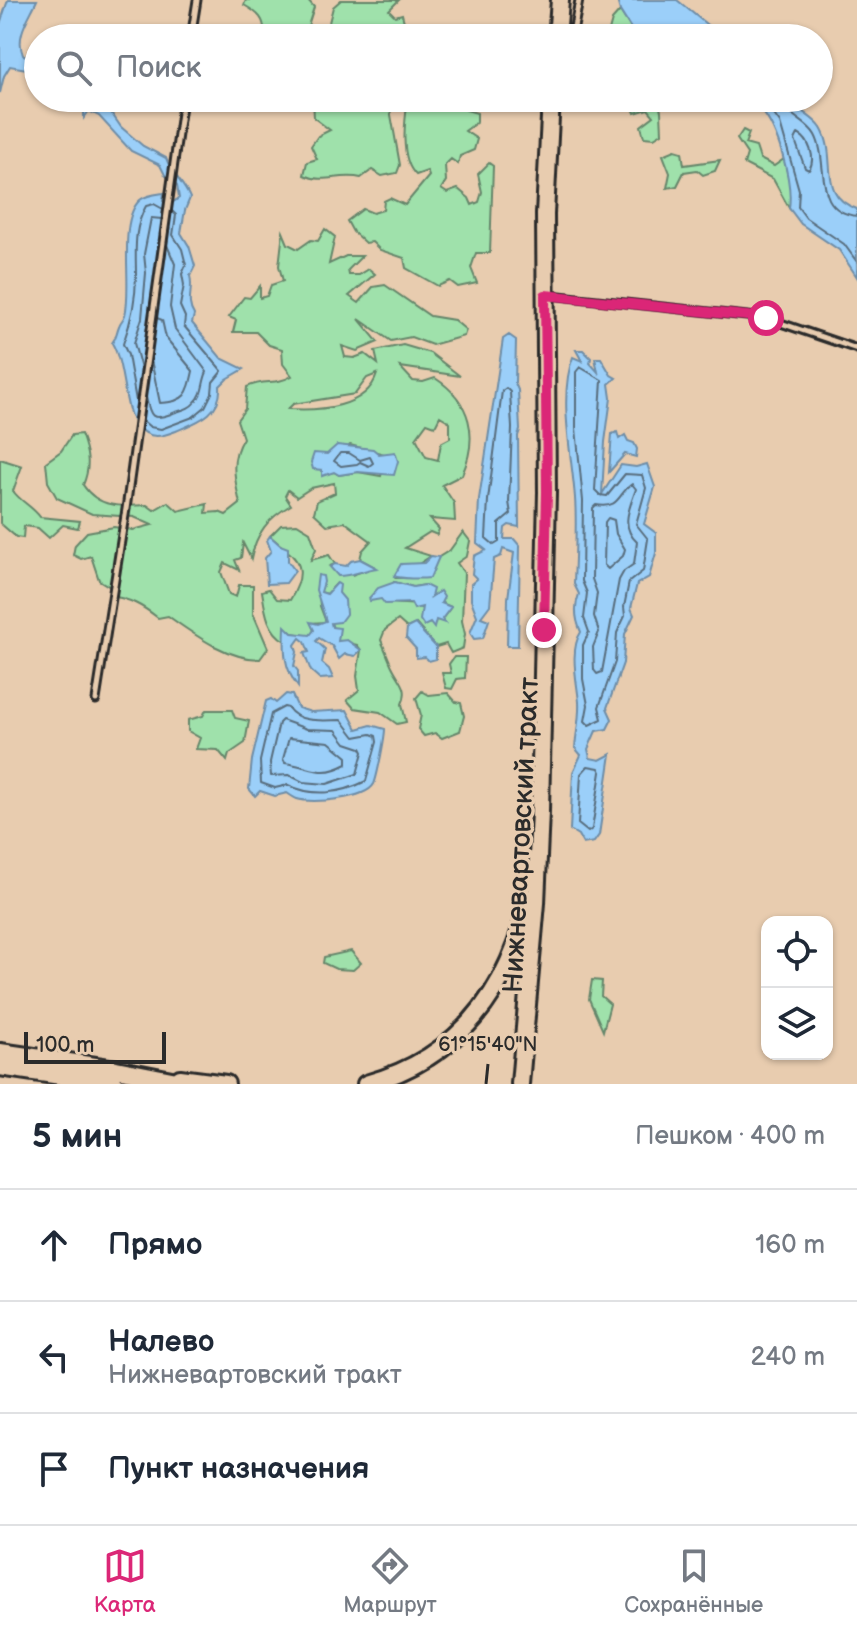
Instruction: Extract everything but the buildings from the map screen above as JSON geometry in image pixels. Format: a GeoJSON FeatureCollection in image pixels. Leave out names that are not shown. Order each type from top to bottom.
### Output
{"type":"FeatureCollection","features":[{"type":"Feature","properties":{"kind":"main road"},"geometry":{"type":"LineString","coordinates":[[558,24],[560,0]]}},
{"type":"Feature","properties":{"kind":"main road","name":"Нижневартовский тракт"},"geometry":{"type":"LineString","coordinates":[[520,1084],[536,903],[540,811],[547,492],[545,295],[550,112]]}},
{"type":"Feature","properties":{"kind":"main road","name":"Нижневартовский тракт"},"geometry":{"type":"LineString","coordinates":[[531,1084],[547,903],[554,731],[555,631],[547,492]]}},
{"type":"Feature","properties":{"kind":"main road"},"geometry":{"type":"LineString","coordinates":[[366,1084],[394,1075],[439,1050],[457,1036],[490,1000],[504,977],[523,926],[540,811]]}},
{"type":"Feature","properties":{"kind":"main road"},"geometry":{"type":"LineString","coordinates":[[0,1052],[115,1080],[226,1084]]}},
{"type":"Feature","properties":{"kind":"main road"},"geometry":{"type":"LineString","coordinates":[[0,1067],[115,1080],[192,1084]]}},
{"type":"Feature","properties":{"kind":"lane"},"geometry":{"type":"LineString","coordinates":[[193,24],[197,0]]}},
{"type":"Feature","properties":{"kind":"lane"},"geometry":{"type":"LineString","coordinates":[[575,24],[579,0]]}},
{"type":"Feature","properties":{"kind":"lane"},"geometry":{"type":"LineString","coordinates":[[96,700],[181,112]]}},
{"type":"Feature","properties":{"kind":"lane"},"geometry":{"type":"LineString","coordinates":[[545,295],[766,318],[857,349]]}},
{"type":"Feature","properties":{"kind":"green space"},"geometry":{"type":"Polygon","coordinates":[[[246,0],[308,0],[314,7],[309,24],[263,24],[257,14],[244,5],[246,0]]]}},
{"type":"Feature","properties":{"kind":"green space"},"geometry":{"type":"Polygon","coordinates":[[[341,0],[399,0],[389,10],[395,16],[402,14],[404,24],[329,24],[333,7],[341,0]]]}},
{"type":"Feature","properties":{"kind":"green space"},"geometry":{"type":"Polygon","coordinates":[[[620,11],[628,24],[611,24],[620,11]]]}},
{"type":"Feature","properties":{"kind":"green space"},"geometry":{"type":"Polygon","coordinates":[[[314,112],[391,112],[400,165],[397,173],[382,176],[372,170],[361,178],[318,179],[304,175],[307,162],[317,159],[311,146],[318,136],[330,130],[314,118],[314,112]]]}},
{"type":"Feature","properties":{"kind":"green space"},"geometry":{"type":"Polygon","coordinates":[[[407,112],[477,113],[477,122],[465,131],[477,139],[474,150],[460,156],[458,164],[451,159],[445,165],[446,181],[441,189],[447,193],[458,189],[472,205],[479,202],[482,192],[478,174],[489,163],[493,166],[490,253],[476,253],[471,268],[477,283],[458,287],[450,281],[438,286],[406,268],[404,258],[380,250],[372,242],[365,243],[347,221],[363,209],[373,213],[383,210],[384,201],[390,198],[405,205],[429,176],[427,171],[416,175],[407,159],[404,138],[407,112]]]}},
{"type":"Feature","properties":{"kind":"green space"},"geometry":{"type":"Polygon","coordinates":[[[651,112],[661,112],[662,133],[654,138],[644,137],[641,126],[654,116],[651,112]]]}},
{"type":"Feature","properties":{"kind":"green space"},"geometry":{"type":"Polygon","coordinates":[[[743,130],[749,133],[745,144],[756,147],[760,159],[774,166],[784,159],[792,192],[789,208],[773,179],[744,164],[747,154],[737,139],[743,130]]]}},
{"type":"Feature","properties":{"kind":"green space"},"geometry":{"type":"Polygon","coordinates":[[[675,150],[682,152],[684,165],[720,160],[715,171],[703,175],[697,170],[684,172],[677,186],[667,188],[670,173],[663,155],[675,150]]]}},
{"type":"Feature","properties":{"kind":"green space"},"geometry":{"type":"Polygon","coordinates":[[[325,229],[335,237],[329,264],[346,256],[362,256],[348,270],[349,275],[359,275],[369,269],[375,274],[349,296],[359,303],[373,287],[385,285],[430,316],[454,320],[466,330],[464,336],[432,345],[411,337],[391,341],[359,319],[378,342],[357,351],[342,346],[345,357],[365,354],[378,364],[375,351],[403,345],[430,353],[460,376],[400,367],[413,381],[435,378],[447,387],[464,409],[470,433],[470,447],[462,475],[442,485],[454,503],[455,521],[430,519],[439,529],[437,535],[430,532],[405,548],[431,556],[397,578],[426,578],[439,557],[450,550],[463,532],[470,541],[467,556],[457,563],[464,573],[463,648],[451,653],[446,644],[436,647],[416,624],[407,628],[398,620],[385,630],[381,640],[405,693],[402,704],[406,722],[397,724],[380,712],[354,708],[347,700],[359,690],[357,676],[361,650],[357,645],[338,641],[331,623],[339,593],[336,584],[327,594],[320,592],[318,576],[320,606],[326,622],[311,623],[314,630],[310,636],[292,633],[285,627],[285,641],[274,632],[266,613],[262,591],[269,589],[277,599],[290,600],[300,578],[300,569],[293,556],[270,536],[281,525],[297,524],[310,532],[316,549],[311,560],[329,555],[335,564],[330,566],[352,575],[375,567],[360,559],[362,551],[371,541],[345,522],[327,525],[314,513],[317,501],[335,493],[334,483],[311,488],[297,497],[288,490],[285,496],[291,505],[264,527],[251,559],[243,543],[241,558],[235,560],[239,570],[225,563],[221,572],[229,594],[236,597],[239,585],[253,585],[253,613],[268,648],[260,659],[224,650],[168,616],[158,618],[135,603],[109,596],[110,587],[99,580],[91,556],[81,559],[73,555],[75,545],[87,532],[114,527],[133,530],[152,525],[134,517],[92,514],[57,498],[48,482],[46,462],[61,451],[72,435],[81,434],[88,460],[83,485],[103,502],[119,506],[147,505],[154,510],[168,502],[178,511],[207,504],[206,513],[226,515],[240,504],[235,462],[243,438],[237,420],[245,409],[247,387],[292,376],[283,364],[282,349],[269,345],[256,332],[233,332],[236,320],[229,317],[244,297],[250,298],[260,286],[260,298],[267,296],[271,285],[283,281],[279,266],[283,232],[288,244],[298,249],[311,240],[318,241],[325,229]],[[377,374],[367,378],[355,394],[293,404],[288,409],[327,408],[353,401],[372,385],[377,374]],[[440,416],[435,426],[427,423],[416,438],[426,457],[438,460],[441,443],[450,438],[450,422],[440,416]],[[350,445],[322,470],[322,475],[358,472],[381,476],[388,455],[350,445]],[[394,582],[382,599],[420,607],[435,620],[442,619],[451,607],[430,598],[425,585],[413,587],[394,582]]]}},
{"type":"Feature","properties":{"kind":"green space"},"geometry":{"type":"Polygon","coordinates":[[[0,459],[22,466],[13,491],[40,517],[80,521],[78,528],[63,525],[49,538],[38,528],[24,526],[23,538],[16,537],[0,523],[0,459]]]}},
{"type":"Feature","properties":{"kind":"green space"},"geometry":{"type":"Polygon","coordinates":[[[454,657],[466,657],[465,678],[457,679],[452,689],[446,688],[442,673],[451,673],[449,664],[454,657]]]}},
{"type":"Feature","properties":{"kind":"green space"},"geometry":{"type":"Polygon","coordinates":[[[422,691],[429,695],[448,693],[461,703],[464,716],[460,731],[442,738],[435,733],[424,736],[418,729],[421,715],[416,698],[422,691]]]}},
{"type":"Feature","properties":{"kind":"green space"},"geometry":{"type":"Polygon","coordinates":[[[206,710],[232,710],[235,718],[249,721],[245,743],[229,754],[227,761],[218,750],[196,749],[200,738],[188,731],[188,720],[203,716],[206,710]]]}},
{"type":"Feature","properties":{"kind":"green space"},"geometry":{"type":"Polygon","coordinates":[[[351,951],[361,963],[353,970],[336,969],[323,963],[324,957],[351,951]]]}},
{"type":"Feature","properties":{"kind":"green space"},"geometry":{"type":"Polygon","coordinates":[[[592,980],[602,981],[601,996],[610,1004],[603,1031],[589,999],[592,980]]]}},
{"type":"Feature","properties":{"kind":"water"},"geometry":{"type":"Polygon","coordinates":[[[8,0],[37,0],[24,24],[21,48],[24,68],[10,66],[0,93],[0,24],[8,0]]]}},
{"type":"Feature","properties":{"kind":"water"},"geometry":{"type":"Polygon","coordinates":[[[617,0],[677,0],[706,24],[628,24],[617,0]]]}},
{"type":"Feature","properties":{"kind":"water"},"geometry":{"type":"Polygon","coordinates":[[[91,112],[109,112],[143,146],[166,158],[190,198],[181,233],[195,266],[190,276],[192,323],[221,358],[244,369],[220,386],[217,404],[207,416],[160,436],[142,430],[132,419],[112,343],[127,303],[127,238],[133,210],[140,200],[155,194],[164,193],[163,201],[172,203],[179,198],[177,186],[165,175],[160,165],[131,151],[99,116],[91,112]]]}},
{"type":"Feature","properties":{"kind":"water"},"geometry":{"type":"Polygon","coordinates":[[[762,112],[803,112],[821,128],[826,140],[832,185],[844,203],[857,209],[857,277],[839,250],[801,224],[789,208],[786,171],[762,112]]]}},
{"type":"Feature","properties":{"kind":"water"},"geometry":{"type":"Polygon","coordinates":[[[509,335],[516,340],[515,383],[520,430],[519,527],[509,525],[505,528],[504,539],[514,539],[520,546],[518,646],[507,646],[508,598],[514,553],[503,549],[501,556],[494,559],[490,605],[481,617],[489,620],[483,638],[474,639],[470,633],[477,616],[471,600],[471,584],[477,579],[472,574],[474,556],[486,550],[477,543],[479,499],[503,339],[509,335]]]}},
{"type":"Feature","properties":{"kind":"water"},"geometry":{"type":"Polygon","coordinates":[[[576,350],[583,350],[591,358],[590,363],[598,372],[595,358],[601,358],[616,378],[609,384],[611,398],[602,494],[621,465],[636,467],[647,464],[655,487],[644,524],[656,533],[656,553],[649,577],[637,584],[631,608],[634,615],[625,634],[623,663],[607,708],[612,719],[607,729],[596,731],[588,749],[590,758],[600,760],[611,754],[599,835],[594,842],[583,844],[578,835],[570,830],[573,772],[581,755],[575,748],[579,708],[575,648],[581,632],[576,613],[579,594],[574,584],[576,509],[566,408],[573,357],[582,361],[576,350]]]}},
{"type":"Feature","properties":{"kind":"water"},"geometry":{"type":"Polygon","coordinates":[[[617,432],[619,439],[625,435],[628,441],[634,443],[636,457],[625,454],[609,472],[612,434],[617,432]]]}},
{"type":"Feature","properties":{"kind":"water"},"geometry":{"type":"Polygon","coordinates":[[[337,445],[373,449],[379,454],[395,452],[398,461],[394,475],[358,472],[339,475],[334,472],[322,476],[322,470],[313,469],[311,462],[314,453],[327,454],[337,445]]]}},
{"type":"Feature","properties":{"kind":"water"},"geometry":{"type":"Polygon","coordinates":[[[270,536],[288,548],[288,561],[295,571],[286,583],[267,584],[265,558],[271,551],[267,540],[270,536]]]}},
{"type":"Feature","properties":{"kind":"water"},"geometry":{"type":"Polygon","coordinates":[[[431,556],[439,557],[430,578],[394,576],[401,564],[424,563],[431,556]]]}},
{"type":"Feature","properties":{"kind":"water"},"geometry":{"type":"Polygon","coordinates":[[[360,559],[377,568],[338,576],[330,567],[335,564],[346,566],[360,559]]]}},
{"type":"Feature","properties":{"kind":"water"},"geometry":{"type":"Polygon","coordinates":[[[318,575],[323,576],[321,592],[327,594],[337,583],[340,585],[339,593],[345,600],[346,614],[340,622],[331,623],[332,627],[340,628],[338,641],[347,640],[361,650],[355,656],[345,654],[339,659],[332,646],[319,638],[316,641],[325,649],[322,663],[333,678],[320,679],[311,671],[304,653],[309,652],[300,638],[295,645],[294,666],[298,671],[298,687],[287,665],[285,626],[292,633],[310,635],[314,630],[310,622],[318,624],[326,621],[316,590],[318,575]]]}},
{"type":"Feature","properties":{"kind":"water"},"geometry":{"type":"Polygon","coordinates":[[[395,582],[413,587],[425,585],[433,589],[431,597],[440,591],[444,597],[441,603],[451,607],[442,619],[445,623],[436,620],[434,628],[430,623],[424,626],[420,620],[422,607],[414,609],[411,603],[385,604],[381,599],[370,601],[369,598],[378,588],[395,582]]]}},
{"type":"Feature","properties":{"kind":"water"},"geometry":{"type":"Polygon","coordinates":[[[415,624],[436,647],[436,659],[416,658],[416,649],[406,638],[407,628],[415,624]]]}},
{"type":"Feature","properties":{"kind":"water"},"geometry":{"type":"Polygon","coordinates":[[[286,694],[292,695],[298,708],[311,712],[347,710],[357,729],[371,725],[385,729],[374,784],[369,789],[350,797],[326,800],[296,799],[287,793],[275,796],[260,791],[255,796],[249,789],[252,760],[266,701],[271,699],[276,703],[286,694]]]}},
{"type":"Feature","properties":{"kind":"route"},"geometry":{"type":"LineString","coordinates":[[544,630],[547,492],[545,295],[766,318]]}}]}
